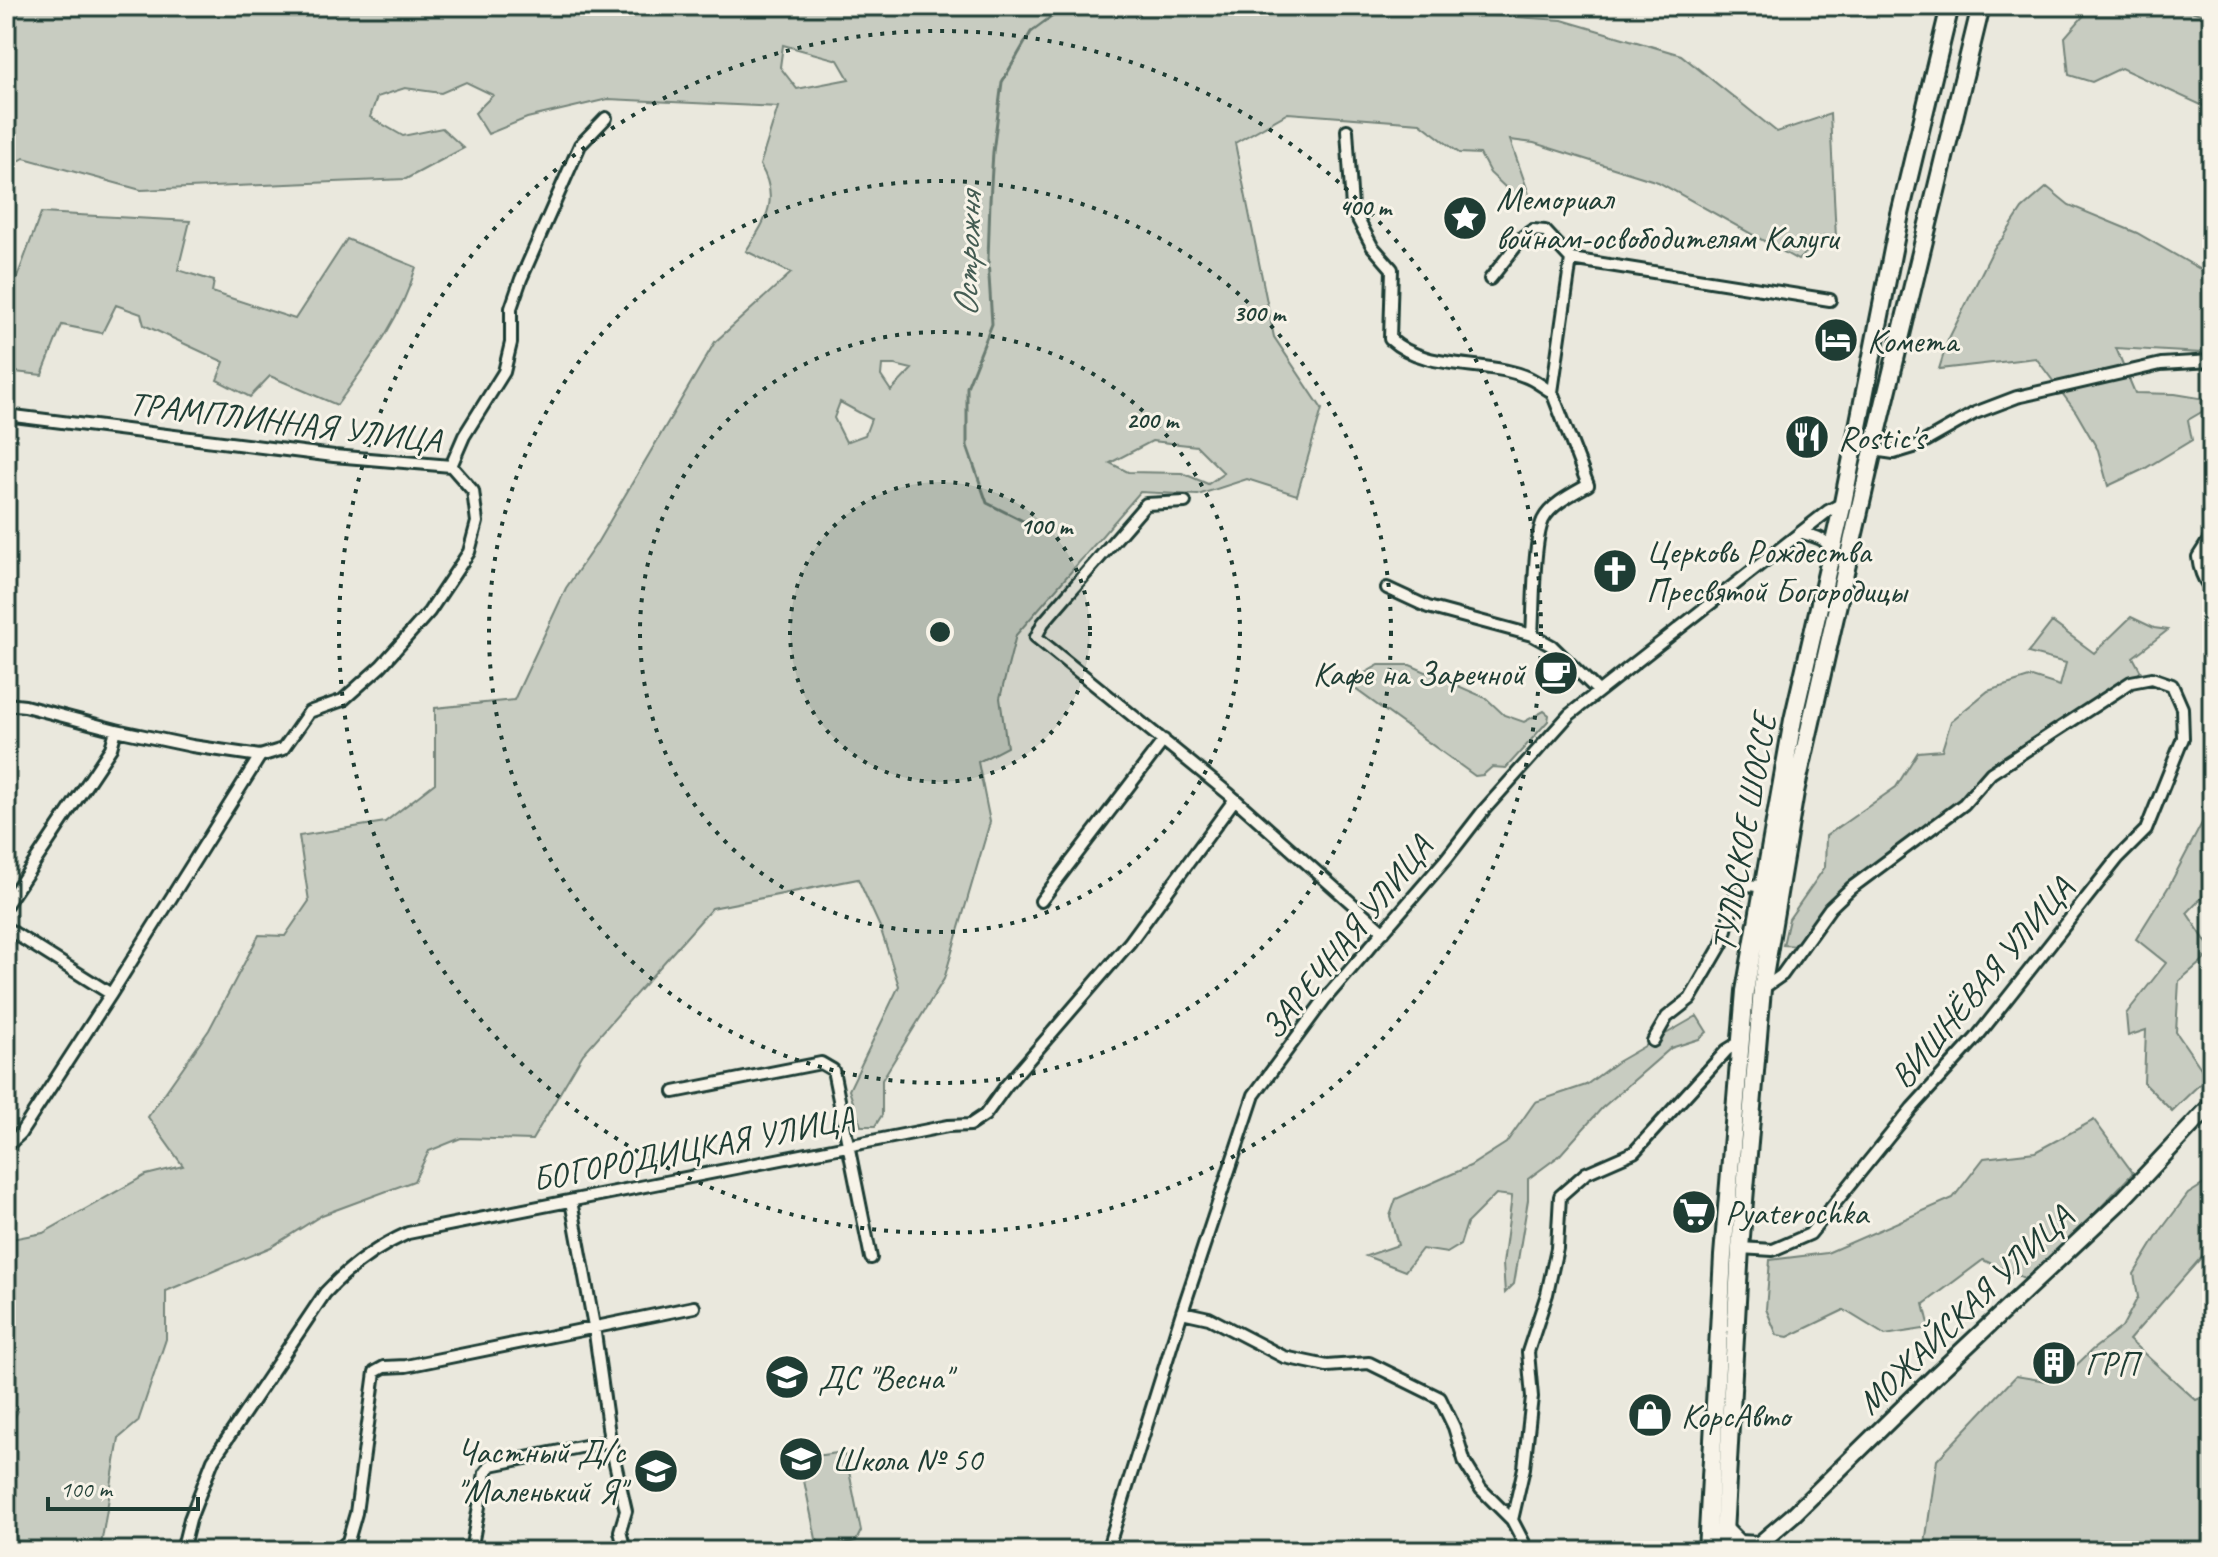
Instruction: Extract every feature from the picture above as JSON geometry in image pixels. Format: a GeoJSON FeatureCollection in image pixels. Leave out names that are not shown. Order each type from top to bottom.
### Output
{"type":"FeatureCollection","features":[{"type":"Feature","properties":{"kind":"main road","name":"ТУЛЬСКОЕ ШОССЕ"},"geometry":{"type":"LineString","coordinates":[[1707,1551],[1723,1256],[1745,991],[1793,720],[1832,556],[1900,214],[1950,6]]}},
{"type":"Feature","properties":{"kind":"main road","name":"ТУЛЬСКОЕ ШОССЕ"},"geometry":{"type":"LineString","coordinates":[[1723,1551],[1740,1248],[1762,989],[1795,792],[1873,450],[1950,144],[1981,6]]}},
{"type":"Feature","properties":{"kind":"street"},"geometry":{"type":"LineString","coordinates":[[451,466],[464,436],[504,372],[511,343],[511,308],[516,293],[580,145],[606,118]]}},
{"type":"Feature","properties":{"kind":"street"},"geometry":{"type":"LineString","coordinates":[[1347,130],[1352,208],[1372,246],[1392,269],[1390,339],[1401,349],[1421,356],[1524,376],[1552,392]]}},
{"type":"Feature","properties":{"kind":"street"},"geometry":{"type":"LineString","coordinates":[[1490,279],[1524,236],[1533,230],[1545,231],[1571,259],[1830,300]]}},
{"type":"Feature","properties":{"kind":"street"},"geometry":{"type":"LineString","coordinates":[[1532,635],[1536,560],[1543,519],[1561,501],[1588,485],[1552,392],[1571,259]]}},
{"type":"Feature","properties":{"kind":"street"},"geometry":{"type":"LineString","coordinates":[[1873,450],[1894,453],[1917,446],[1975,413],[2017,397],[2161,364],[2212,361]]}},
{"type":"Feature","properties":{"kind":"street","name":"ТРАМПЛИННАЯ УЛИЦА"},"geometry":{"type":"LineString","coordinates":[[6,415],[334,456],[451,466],[473,491],[477,522],[469,552],[429,612],[381,666],[343,700],[309,712],[283,749],[260,756],[111,994],[20,1134],[6,1147]]}},
{"type":"Feature","properties":{"kind":"street"},"geometry":{"type":"LineString","coordinates":[[1185,502],[1146,504],[1043,623],[1036,637],[1235,799],[1384,932]]}},
{"type":"Feature","properties":{"kind":"street","name":"ЗАРЕЧНАЯ УЛИЦА"},"geometry":{"type":"LineString","coordinates":[[1107,1551],[1254,1095],[1324,1000],[1569,715],[1828,511],[1843,503]]}},
{"type":"Feature","properties":{"kind":"street"},"geometry":{"type":"LineString","coordinates":[[1803,533],[1824,540],[1832,556]]}},
{"type":"Feature","properties":{"kind":"street"},"geometry":{"type":"LineString","coordinates":[[2212,535],[2198,557],[2212,588]]}},
{"type":"Feature","properties":{"kind":"street"},"geometry":{"type":"LineString","coordinates":[[1387,588],[1428,607],[1532,635],[1552,646],[1598,691]]}},
{"type":"Feature","properties":{"kind":"street","name":"ВИШНЁВАЯ УЛИЦА"},"geometry":{"type":"LineString","coordinates":[[1740,1248],[1773,1250],[1810,1234],[1912,1108],[1976,1038],[2118,858],[2146,830],[2183,738],[2182,708],[2172,685],[2152,678],[2131,682],[1991,773],[1964,804],[1851,888],[1830,908],[1782,975],[1762,989]]}},
{"type":"Feature","properties":{"kind":"street"},"geometry":{"type":"LineString","coordinates":[[6,704],[25,706],[116,730],[260,756]]}},
{"type":"Feature","properties":{"kind":"street"},"geometry":{"type":"LineString","coordinates":[[6,905],[111,748],[116,730]]}},
{"type":"Feature","properties":{"kind":"street"},"geometry":{"type":"LineString","coordinates":[[1041,901],[1164,740]]}},
{"type":"Feature","properties":{"kind":"street","name":"БОГОРОДИЦКАЯ УЛИЦА"},"geometry":{"type":"LineString","coordinates":[[182,1551],[190,1519],[213,1460],[325,1293],[340,1276],[382,1245],[408,1233],[948,1126],[970,1125],[985,1115],[1006,1086],[1130,942],[1235,799]]}},
{"type":"Feature","properties":{"kind":"street"},"geometry":{"type":"LineString","coordinates":[[1653,1041],[1667,1017],[1690,999],[1722,944],[1736,893],[1749,885],[1764,887]]}},
{"type":"Feature","properties":{"kind":"street"},"geometry":{"type":"LineString","coordinates":[[6,928],[111,994]]}},
{"type":"Feature","properties":{"kind":"street"},"geometry":{"type":"LineString","coordinates":[[1512,1520],[1524,1468],[1532,1397],[1528,1352],[1547,1294],[1557,1248],[1560,1196],[1586,1173],[1634,1152],[1727,1050],[1740,1042]]}},
{"type":"Feature","properties":{"kind":"street","name":"БОГОРОДИЦКАЯ УЛИЦА"},"geometry":{"type":"LineString","coordinates":[[674,1092],[821,1063],[833,1070],[849,1146]]}},
{"type":"Feature","properties":{"kind":"street","name":"МОЖАЙСКАЯ УЛИЦА"},"geometry":{"type":"LineString","coordinates":[[1755,1548],[2099,1222],[2212,1104]]}},
{"type":"Feature","properties":{"kind":"street"},"geometry":{"type":"LineString","coordinates":[[849,1146],[871,1258]]}},
{"type":"Feature","properties":{"kind":"street"},"geometry":{"type":"LineString","coordinates":[[571,1201],[594,1326],[610,1441],[626,1511],[620,1531],[625,1551]]}},
{"type":"Feature","properties":{"kind":"street"},"geometry":{"type":"LineString","coordinates":[[337,1551],[348,1541],[356,1513],[375,1372],[384,1367],[406,1366],[694,1307]]}},
{"type":"Feature","properties":{"kind":"street"},"geometry":{"type":"LineString","coordinates":[[1182,1312],[1209,1318],[1284,1357],[1327,1366],[1369,1363],[1440,1398],[1454,1427],[1465,1463],[1481,1489],[1512,1520],[1525,1545]]}},
{"type":"Feature","properties":{"kind":"street"},"geometry":{"type":"LineString","coordinates":[[471,1551],[485,1473],[491,1465],[610,1441]]}},
{"type":"Feature","properties":{"kind":"street"},"geometry":{"type":"LineString","coordinates":[[1724,1528],[1739,1543],[1755,1548]]}},
{"type":"Feature","properties":{"kind":"shaded area"},"geometry":{"type":"Polygon","coordinates":[[[6,6],[1466,6],[1484,15],[1562,20],[1681,55],[1777,132],[1830,114],[1836,238],[1824,236],[1798,260],[1658,182],[1534,143],[1510,140],[1530,197],[1521,202],[1490,173],[1480,154],[1459,153],[1420,123],[1288,113],[1235,143],[1274,337],[1322,409],[1297,495],[1247,479],[1198,495],[1140,492],[1016,635],[1000,698],[1007,747],[978,762],[990,822],[944,979],[882,1080],[882,1115],[875,1126],[861,1126],[849,1090],[899,986],[880,927],[858,879],[712,908],[583,1054],[532,1140],[461,1138],[429,1151],[414,1181],[322,1215],[271,1247],[166,1291],[166,1339],[138,1422],[119,1438],[100,1551],[20,1551],[6,1492],[6,1434],[18,1411],[6,1405],[6,1240],[43,1233],[146,1175],[183,1166],[148,1117],[209,1030],[259,935],[285,936],[309,901],[299,836],[385,822],[435,783],[435,708],[514,700],[566,588],[597,543],[715,342],[791,273],[746,251],[768,210],[769,189],[760,165],[778,107],[608,99],[527,118],[488,134],[475,113],[493,95],[466,82],[441,93],[405,88],[377,97],[370,117],[403,136],[442,128],[464,148],[406,179],[141,190],[24,158],[6,169],[6,6]],[[783,45],[780,67],[797,89],[849,79],[838,60],[783,45]],[[882,365],[881,376],[891,391],[912,369],[882,365]],[[840,402],[834,418],[846,442],[865,435],[871,419],[840,402]],[[1152,441],[1110,463],[1128,472],[1182,473],[1208,484],[1224,473],[1197,446],[1152,441]]]}},
{"type":"Feature","properties":{"kind":"shaded area"},"geometry":{"type":"Polygon","coordinates":[[[2092,6],[2177,6],[2212,18],[2212,110],[2121,68],[2092,82],[2069,75],[2065,37],[2092,6]]]}},
{"type":"Feature","properties":{"kind":"shaded area"},"geometry":{"type":"Polygon","coordinates":[[[2047,187],[2069,205],[2137,233],[2212,276],[2212,378],[2201,353],[2116,348],[2135,393],[2175,394],[2212,400],[2212,406],[2188,420],[2192,440],[2108,486],[2098,450],[2076,412],[2036,358],[1939,369],[1948,340],[1994,248],[2022,209],[2047,187]]]}},
{"type":"Feature","properties":{"kind":"shaded area"},"geometry":{"type":"Polygon","coordinates":[[[41,213],[190,221],[178,270],[214,281],[212,292],[295,319],[347,239],[416,267],[393,322],[337,405],[270,376],[250,397],[217,380],[224,362],[144,325],[141,314],[116,305],[102,333],[62,325],[42,375],[6,371],[6,307],[41,213]]]}},
{"type":"Feature","properties":{"kind":"shaded area"},"geometry":{"type":"Polygon","coordinates":[[[2131,617],[2154,628],[2168,630],[2133,657],[2141,672],[1990,767],[1958,801],[1846,884],[1798,946],[1783,945],[1789,919],[1825,867],[1826,836],[1896,787],[1918,752],[1942,750],[1951,721],[1988,691],[2032,677],[2060,686],[2066,663],[2028,653],[2052,622],[2094,653],[2131,617]]]}},
{"type":"Feature","properties":{"kind":"shaded area"},"geometry":{"type":"Polygon","coordinates":[[[1379,665],[1410,665],[1486,698],[1504,715],[1524,722],[1544,711],[1549,715],[1548,721],[1506,768],[1492,767],[1483,775],[1475,776],[1347,683],[1379,665]]]}},
{"type":"Feature","properties":{"kind":"shaded area"},"geometry":{"type":"Polygon","coordinates":[[[2212,804],[2212,887],[2187,913],[2212,951],[2212,960],[2206,958],[2179,981],[2176,1032],[2207,1077],[2172,1111],[2144,1083],[2146,1030],[2128,1036],[2126,1014],[2166,963],[2136,939],[2169,886],[2212,804]]]}},
{"type":"Feature","properties":{"kind":"shaded area"},"geometry":{"type":"Polygon","coordinates":[[[1697,1016],[1707,1032],[1699,1039],[1671,1048],[1602,1108],[1559,1156],[1528,1179],[1528,1200],[1514,1284],[1505,1293],[1503,1264],[1512,1196],[1496,1194],[1467,1223],[1460,1245],[1447,1253],[1422,1249],[1405,1271],[1366,1256],[1398,1245],[1390,1216],[1396,1199],[1470,1166],[1506,1143],[1535,1102],[1586,1085],[1617,1062],[1697,1016]]]}},
{"type":"Feature","properties":{"kind":"shaded area"},"geometry":{"type":"Polygon","coordinates":[[[2094,1120],[2133,1173],[2031,1281],[1983,1260],[1924,1304],[1930,1328],[1885,1335],[1844,1310],[1788,1337],[1777,1335],[1766,1309],[1770,1260],[1827,1253],[1953,1198],[1984,1158],[2035,1152],[2094,1120]]]}},
{"type":"Feature","properties":{"kind":"shaded area"},"geometry":{"type":"Polygon","coordinates":[[[2212,1179],[2212,1245],[2129,1340],[2196,1400],[2212,1393],[2212,1551],[1924,1551],[1937,1460],[2016,1376],[2058,1383],[2092,1350],[2122,1327],[2138,1297],[2134,1274],[2188,1194],[2212,1179]]]}},
{"type":"Feature","properties":{"kind":"shaded area"},"geometry":{"type":"Polygon","coordinates":[[[844,1454],[847,1461],[861,1531],[856,1541],[824,1548],[816,1539],[802,1471],[812,1458],[844,1454]]]}},
{"type":"Feature","properties":{"kind":"waterway","name":"Острожня"},"geometry":{"type":"LineString","coordinates":[[1049,534],[987,503],[967,446],[967,387],[992,324],[988,260],[990,201],[1002,82],[1031,32],[1066,6]]}},
{"type":"Feature","properties":{"kind":"place","name":"Мемориал войнам-освободителям Калуги"},"geometry":{"type":"Point","coordinates":[1465,218]}},
{"type":"Feature","properties":{"kind":"place","name":"Комета"},"geometry":{"type":"Point","coordinates":[1836,340]}},
{"type":"Feature","properties":{"kind":"place","name":"Rostic's"},"geometry":{"type":"Point","coordinates":[1807,437]}},
{"type":"Feature","properties":{"kind":"place","name":"Церковь Рождества Пресвятой Богородицы"},"geometry":{"type":"Point","coordinates":[1615,571]}},
{"type":"Feature","properties":{"kind":"place","name":"Кафе на Заречной"},"geometry":{"type":"Point","coordinates":[1556,673]}},
{"type":"Feature","properties":{"kind":"place","name":"Pyaterochka"},"geometry":{"type":"Point","coordinates":[1694,1212]}},
{"type":"Feature","properties":{"kind":"place","name":"ГРП"},"geometry":{"type":"Point","coordinates":[2054,1363]}},
{"type":"Feature","properties":{"kind":"place","name":"ДС \"Весна\""},"geometry":{"type":"Point","coordinates":[787,1377]}},
{"type":"Feature","properties":{"kind":"place","name":"КорсАвто"},"geometry":{"type":"Point","coordinates":[1650,1415]}},
{"type":"Feature","properties":{"kind":"place","name":"Школа № 50"},"geometry":{"type":"Point","coordinates":[801,1459]}},
{"type":"Feature","properties":{"kind":"place","name":"Частный Д/с \"Маленький Я\""},"geometry":{"type":"Point","coordinates":[656,1471]}}]}
